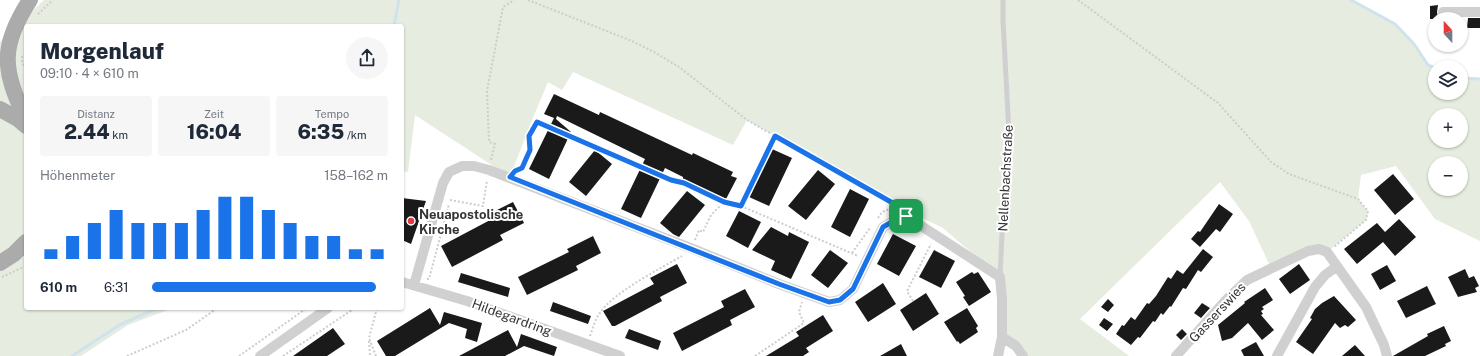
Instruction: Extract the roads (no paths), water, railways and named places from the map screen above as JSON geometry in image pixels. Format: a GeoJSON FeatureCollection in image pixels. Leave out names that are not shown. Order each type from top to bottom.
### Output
{"type":"FeatureCollection","features":[{"type":"Feature","properties":{"kind":"main road"},"geometry":{"type":"LineString","coordinates":[[0,23],[25,0]]}},
{"type":"Feature","properties":{"kind":"main road"},"geometry":{"type":"LineString","coordinates":[[24,120],[8,80],[5,66],[5,54],[7,41],[17,15],[30,0]]}},
{"type":"Feature","properties":{"kind":"main road"},"geometry":{"type":"LineString","coordinates":[[0,88],[24,120]]}},
{"type":"Feature","properties":{"kind":"main road"},"geometry":{"type":"LineString","coordinates":[[0,101],[24,120]]}},
{"type":"Feature","properties":{"kind":"main road"},"geometry":{"type":"LineString","coordinates":[[0,109],[24,120]]}},
{"type":"Feature","properties":{"kind":"main road"},"geometry":{"type":"LineString","coordinates":[[0,263],[14,254],[24,244]]}},
{"type":"Feature","properties":{"kind":"street"},"geometry":{"type":"LineString","coordinates":[[1468,12],[1480,12]]}},
{"type":"Feature","properties":{"kind":"street"},"geometry":{"type":"LineString","coordinates":[[414,285],[442,183],[446,176],[455,168],[462,166],[474,166],[510,177],[779,284],[829,302],[835,302],[844,297],[853,289],[883,227],[906,216],[1000,277]]}},
{"type":"Feature","properties":{"kind":"street","name":"Gasserswies"},"geometry":{"type":"LineString","coordinates":[[1176,356],[1226,300],[1248,280],[1308,251],[1319,249],[1327,252],[1336,267]]}},
{"type":"Feature","properties":{"kind":"street"},"geometry":{"type":"LineString","coordinates":[[1277,356],[1315,287],[1325,275],[1336,267],[1366,308],[1384,345],[1387,356]]}},
{"type":"Feature","properties":{"kind":"street","name":"Nellenbachstraße"},"geometry":{"type":"LineString","coordinates":[[998,356],[1002,337],[1002,299],[1000,277]]}},
{"type":"Feature","properties":{"kind":"street","name":"Hildegardring"},"geometry":{"type":"LineString","coordinates":[[404,282],[467,301],[620,356]]}},
{"type":"Feature","properties":{"kind":"street"},"geometry":{"type":"LineString","coordinates":[[260,356],[325,310]]}},
{"type":"Feature","properties":{"kind":"street"},"geometry":{"type":"LineString","coordinates":[[1002,337],[1016,346],[1023,356]]}},
{"type":"Feature","properties":{"kind":"lane","name":"Nellenbachstraße"},"geometry":{"type":"LineString","coordinates":[[1000,277],[1009,134],[1003,0]]}},
{"type":"Feature","properties":{"kind":"waterway"},"geometry":{"type":"LineString","coordinates":[[394,24],[399,0]]}},
{"type":"Feature","properties":{"kind":"waterway"},"geometry":{"type":"LineString","coordinates":[[1351,0],[1395,24],[1414,44],[1428,65]]}},
{"type":"Feature","properties":{"kind":"waterway"},"geometry":{"type":"LineString","coordinates":[[1468,78],[1480,79]]}},
{"type":"Feature","properties":{"kind":"waterway"},"geometry":{"type":"LineString","coordinates":[[72,356],[121,324],[153,310]]}},
{"type":"Feature","properties":{"kind":"place","name":"Neuapostolische Kirche"},"geometry":{"type":"Point","coordinates":[411,221]}}]}
